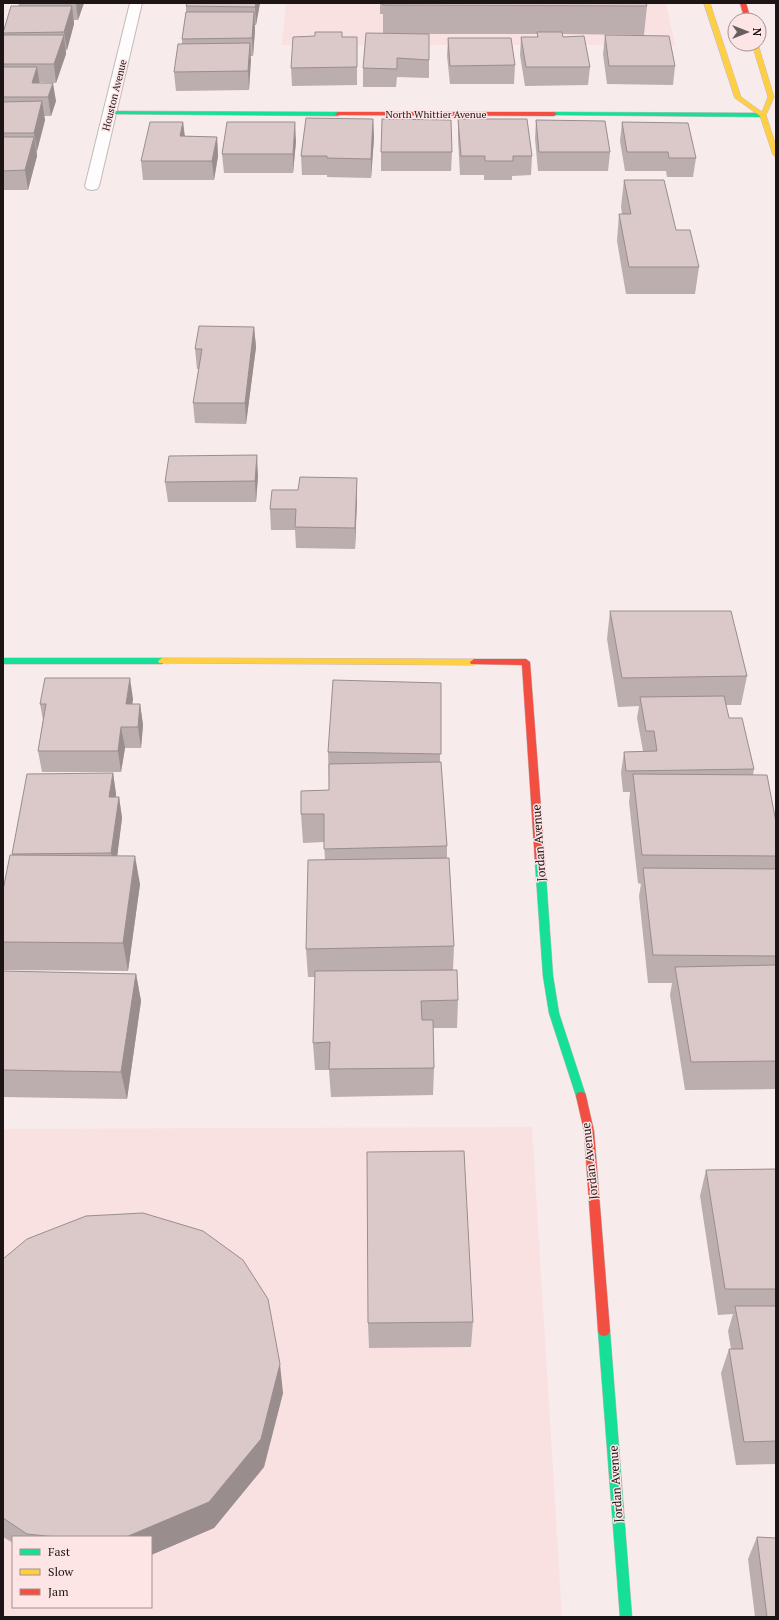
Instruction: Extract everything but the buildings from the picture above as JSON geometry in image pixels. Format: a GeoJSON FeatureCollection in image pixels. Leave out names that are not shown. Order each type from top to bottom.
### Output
{"type":"FeatureCollection","features":[{"type":"Feature","properties":{"kind":"street","name":"Houston Avenue"},"geometry":{"type":"LineString","coordinates":[[92,186],[136,3]]}},
{"type":"Feature","properties":{"kind":"street"},"geometry":{"type":"LineString","coordinates":[[707,3],[738,98],[763,115],[776,155]]}},
{"type":"Feature","properties":{"kind":"street"},"geometry":{"type":"LineString","coordinates":[[757,52],[771,97],[763,115]]}},
{"type":"Feature","properties":{"kind":"street","name":"North Whittier Avenue"},"geometry":{"type":"LineString","coordinates":[[110,113],[763,115]]}},
{"type":"Feature","properties":{"kind":"street","name":"Jordan Avenue"},"geometry":{"type":"LineString","coordinates":[[3,661],[526,662],[548,976],[554,1014],[579,1088],[590,1131],[626,1617]]}},
{"type":"Feature","properties":{"kind":"shaded area"},"geometry":{"type":"Polygon","coordinates":[[[286,3],[666,3],[675,45],[282,45],[286,3]]]}},
{"type":"Feature","properties":{"kind":"shaded area"},"geometry":{"type":"Polygon","coordinates":[[[532,1127],[562,1617],[3,1617],[3,1129],[532,1127]]]}},
{"type":"Feature","properties":{"kind":"traffic: fast"},"geometry":{"type":"LineString","coordinates":[[110,113],[338,114]]}},
{"type":"Feature","properties":{"kind":"traffic: fast"},"geometry":{"type":"LineString","coordinates":[[554,114],[763,115]]}},
{"type":"Feature","properties":{"kind":"traffic: fast"},"geometry":{"type":"LineString","coordinates":[[3,661],[162,661]]}},
{"type":"Feature","properties":{"kind":"traffic: fast"},"geometry":{"type":"LineString","coordinates":[[540,862],[548,976],[554,1013],[581,1096]]}},
{"type":"Feature","properties":{"kind":"traffic: fast"},"geometry":{"type":"LineString","coordinates":[[604,1331],[626,1617]]}},
{"type":"Feature","properties":{"kind":"traffic: slow"},"geometry":{"type":"LineString","coordinates":[[707,3],[738,98],[763,115],[776,155]]}},
{"type":"Feature","properties":{"kind":"traffic: slow"},"geometry":{"type":"LineString","coordinates":[[757,52],[771,97],[763,115]]}},
{"type":"Feature","properties":{"kind":"traffic: slow"},"geometry":{"type":"LineString","coordinates":[[162,661],[474,662]]}},
{"type":"Feature","properties":{"kind":"traffic: jam"},"geometry":{"type":"LineString","coordinates":[[743,3],[746,12]]}},
{"type":"Feature","properties":{"kind":"traffic: jam"},"geometry":{"type":"LineString","coordinates":[[338,114],[554,114]]}},
{"type":"Feature","properties":{"kind":"traffic: jam"},"geometry":{"type":"LineString","coordinates":[[474,662],[526,662],[540,862]]}},
{"type":"Feature","properties":{"kind":"traffic: jam"},"geometry":{"type":"LineString","coordinates":[[581,1096],[589,1131],[604,1331]]}}]}
